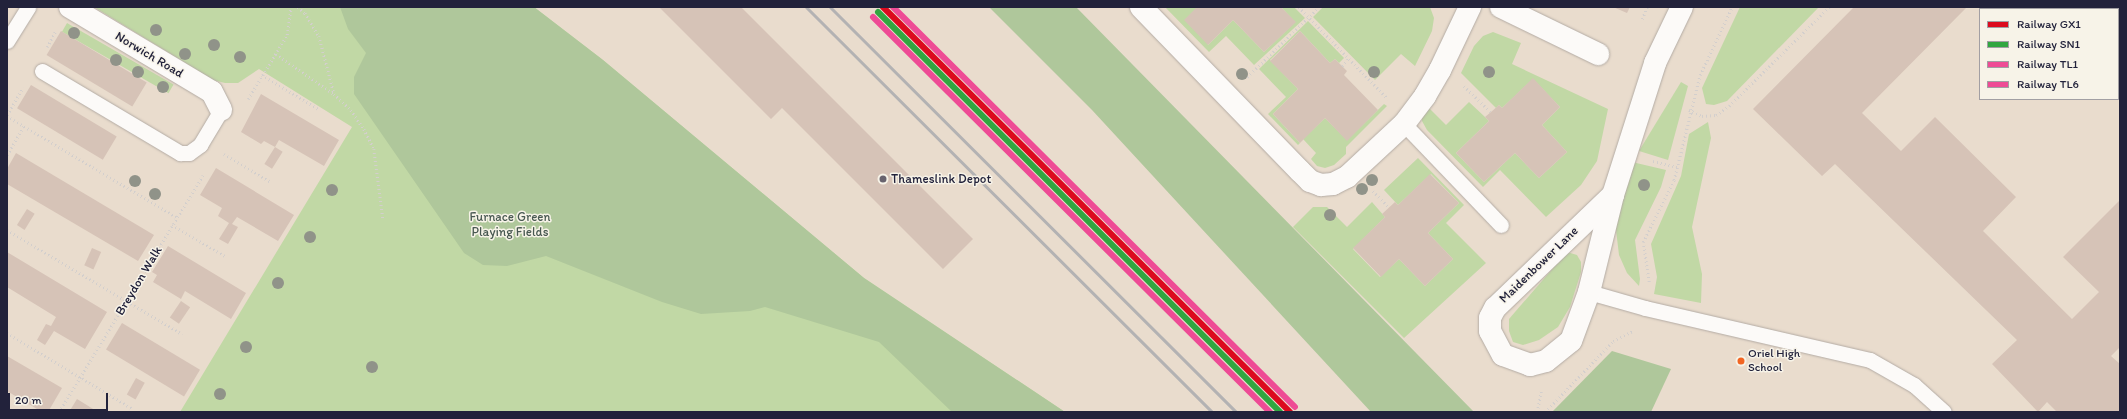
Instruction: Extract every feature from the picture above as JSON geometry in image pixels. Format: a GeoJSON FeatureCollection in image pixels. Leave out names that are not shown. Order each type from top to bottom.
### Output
{"type":"FeatureCollection","features":[{"type":"Feature","properties":{"kind":"street","name":"Norwich Road"},"geometry":{"type":"LineString","coordinates":[[70,7],[212,92],[221,110]]}},
{"type":"Feature","properties":{"kind":"street"},"geometry":{"type":"LineString","coordinates":[[1141,7],[1300,172],[1310,181],[1321,185],[1333,184],[1347,177],[1408,119],[1441,68],[1470,7]]}},
{"type":"Feature","properties":{"kind":"street"},"geometry":{"type":"LineString","coordinates":[[1501,7],[1598,54]]}},
{"type":"Feature","properties":{"kind":"street","name":"Maidenbower Lane"},"geometry":{"type":"LineString","coordinates":[[1613,195],[1502,298],[1490,318],[1490,331],[1494,343],[1503,355],[1515,361],[1530,365],[1546,361],[1560,352],[1571,341],[1589,292],[1613,195],[1656,63],[1682,7]]}},
{"type":"Feature","properties":{"kind":"lane"},"geometry":{"type":"LineString","coordinates":[[7,41],[28,7]]}},
{"type":"Feature","properties":{"kind":"lane"},"geometry":{"type":"LineString","coordinates":[[42,71],[180,153],[189,153],[200,145],[221,110]]}},
{"type":"Feature","properties":{"kind":"lane"},"geometry":{"type":"LineString","coordinates":[[1408,119],[1501,225]]}},
{"type":"Feature","properties":{"kind":"lane"},"geometry":{"type":"LineString","coordinates":[[1589,292],[1645,308],[1870,360],[1914,385],[1944,412]]}},
{"type":"Feature","properties":{"kind":"path"},"geometry":{"type":"LineString","coordinates":[[221,110],[237,119],[287,34],[291,7]]}},
{"type":"Feature","properties":{"kind":"path"},"geometry":{"type":"LineString","coordinates":[[298,7],[305,13],[319,36],[334,94]]}},
{"type":"Feature","properties":{"kind":"path"},"geometry":{"type":"LineString","coordinates":[[1299,7],[1408,119]]}},
{"type":"Feature","properties":{"kind":"path"},"geometry":{"type":"LineString","coordinates":[[1227,96],[1318,7]]}},
{"type":"Feature","properties":{"kind":"path"},"geometry":{"type":"LineString","coordinates":[[1545,412],[1614,341],[1636,329],[1645,308],[1649,285],[1643,242],[1674,180],[1689,110],[1700,75],[1732,7]]}},
{"type":"Feature","properties":{"kind":"path"},"geometry":{"type":"LineString","coordinates":[[1689,110],[1702,116],[1716,115],[1729,106],[1829,7]]}},
{"type":"Feature","properties":{"kind":"path"},"geometry":{"type":"LineString","coordinates":[[42,54],[58,27]]}},
{"type":"Feature","properties":{"kind":"path"},"geometry":{"type":"LineString","coordinates":[[276,54],[334,94],[351,110],[374,149],[383,218]]}},
{"type":"Feature","properties":{"kind":"path"},"geometry":{"type":"LineString","coordinates":[[1342,66],[1349,58]]}},
{"type":"Feature","properties":{"kind":"path"},"geometry":{"type":"LineString","coordinates":[[1441,68],[1458,80],[1490,112]]}},
{"type":"Feature","properties":{"kind":"path"},"geometry":{"type":"LineString","coordinates":[[262,75],[320,110]]}},
{"type":"Feature","properties":{"kind":"path"},"geometry":{"type":"LineString","coordinates":[[7,116],[178,218]]}},
{"type":"Feature","properties":{"kind":"path"},"geometry":{"type":"LineString","coordinates":[[7,154],[24,126]]}},
{"type":"Feature","properties":{"kind":"path"},"geometry":{"type":"LineString","coordinates":[[218,150],[271,182]]}},
{"type":"Feature","properties":{"kind":"path","name":"Breydon Walk"},"geometry":{"type":"LineString","coordinates":[[59,412],[206,170]]}},
{"type":"Feature","properties":{"kind":"path"},"geometry":{"type":"LineString","coordinates":[[172,225],[225,256]]}},
{"type":"Feature","properties":{"kind":"path"},"geometry":{"type":"LineString","coordinates":[[7,230],[182,334]]}},
{"type":"Feature","properties":{"kind":"path"},"geometry":{"type":"LineString","coordinates":[[7,333],[133,409]]}},
{"type":"Feature","properties":{"kind":"green space","name":"Furnace Green Playing Fields"},"geometry":{"type":"Polygon","coordinates":[[[94,7],[534,7],[603,60],[864,278],[1065,412],[180,412],[352,127],[259,69],[238,83],[225,83],[213,80],[94,7]]]}},
{"type":"Feature","properties":{"kind":"green space"},"geometry":{"type":"Polygon","coordinates":[[[340,7],[534,7],[603,60],[864,278],[1065,412],[952,412],[879,342],[765,307],[750,311],[701,314],[662,302],[546,256],[507,266],[483,265],[464,253],[354,94],[354,77],[366,53],[348,29],[340,7]]]}},
{"type":"Feature","properties":{"kind":"green space"},"geometry":{"type":"Polygon","coordinates":[[[989,7],[1076,7],[1474,412],[1371,412],[1092,110],[989,7]]]}},
{"type":"Feature","properties":{"kind":"green space"},"geometry":{"type":"Polygon","coordinates":[[[1165,7],[1197,7],[1208,45],[1233,20],[1264,52],[1295,22],[1281,7],[1294,7],[1305,18],[1254,65],[1226,36],[1209,52],[1165,7]]]}},
{"type":"Feature","properties":{"kind":"green space"},"geometry":{"type":"Polygon","coordinates":[[[1323,7],[1430,7],[1434,18],[1432,31],[1415,66],[1401,54],[1375,80],[1313,17],[1323,7]]]}},
{"type":"Feature","properties":{"kind":"green space"},"geometry":{"type":"Polygon","coordinates":[[[1740,7],[1819,7],[1727,101],[1714,105],[1706,104],[1702,88],[1740,7]]]}},
{"type":"Feature","properties":{"kind":"green space"},"geometry":{"type":"Polygon","coordinates":[[[1308,21],[1344,58],[1339,63],[1335,59],[1330,63],[1300,31],[1270,60],[1298,89],[1273,114],[1300,143],[1298,145],[1268,114],[1286,97],[1259,69],[1308,21]]]}},
{"type":"Feature","properties":{"kind":"green space"},"geometry":{"type":"Polygon","coordinates":[[[67,23],[174,84],[169,93],[62,32],[67,23]]]}},
{"type":"Feature","properties":{"kind":"green space"},"geometry":{"type":"Polygon","coordinates":[[[1493,32],[1521,43],[1512,64],[1608,109],[1597,161],[1581,185],[1546,217],[1500,170],[1483,187],[1427,130],[1422,121],[1422,112],[1428,107],[1446,125],[1469,102],[1485,117],[1489,121],[1456,153],[1484,182],[1515,153],[1539,178],[1567,152],[1542,125],[1560,107],[1533,79],[1502,108],[1499,105],[1496,108],[1461,73],[1474,46],[1483,36],[1493,32]]]}},
{"type":"Feature","properties":{"kind":"green space"},"geometry":{"type":"Polygon","coordinates":[[[1681,82],[1688,86],[1668,160],[1639,151],[1681,82]]]}},
{"type":"Feature","properties":{"kind":"green space"},"geometry":{"type":"Polygon","coordinates":[[[1384,104],[1387,106],[1346,147],[1346,154],[1334,165],[1325,168],[1317,166],[1311,159],[1316,153],[1303,139],[1325,118],[1347,140],[1384,104]]]}},
{"type":"Feature","properties":{"kind":"green space"},"geometry":{"type":"Polygon","coordinates":[[[1708,122],[1711,138],[1692,227],[1702,274],[1701,303],[1654,294],[1657,277],[1651,244],[1681,176],[1689,134],[1708,122]]]}},
{"type":"Feature","properties":{"kind":"green space"},"geometry":{"type":"Polygon","coordinates":[[[1418,158],[1464,205],[1446,223],[1486,263],[1404,338],[1293,227],[1313,207],[1327,207],[1347,227],[1372,202],[1385,217],[1353,249],[1380,277],[1399,259],[1425,286],[1453,259],[1428,233],[1459,203],[1431,174],[1398,205],[1384,190],[1418,158]]]}},
{"type":"Feature","properties":{"kind":"green space"},"geometry":{"type":"Polygon","coordinates":[[[1632,162],[1666,170],[1661,187],[1635,240],[1640,279],[1639,286],[1627,273],[1619,255],[1616,230],[1618,203],[1632,162]]]}},
{"type":"Feature","properties":{"kind":"green space"},"geometry":{"type":"Polygon","coordinates":[[[1567,252],[1577,255],[1581,262],[1581,272],[1570,307],[1558,327],[1539,340],[1523,345],[1513,342],[1509,331],[1509,319],[1567,252]]]}},
{"type":"Feature","properties":{"kind":"green space"},"geometry":{"type":"Polygon","coordinates":[[[1612,351],[1671,369],[1651,412],[1552,412],[1612,351]]]}},
{"type":"Feature","properties":{"kind":"building","name":"Thameslink Depot"},"geometry":{"type":"Polygon","coordinates":[[[659,7],[741,7],[973,239],[943,269],[782,108],[771,119],[659,7]]]}},
{"type":"Feature","properties":{"kind":"building"},"geometry":{"type":"Polygon","coordinates":[[[1197,7],[1281,7],[1296,22],[1264,52],[1233,20],[1208,45],[1184,20],[1197,7]]]}},
{"type":"Feature","properties":{"kind":"building"},"geometry":{"type":"Polygon","coordinates":[[[1613,7],[1630,7],[1627,13],[1613,7]]]}},
{"type":"Feature","properties":{"kind":"building"},"geometry":{"type":"Polygon","coordinates":[[[1854,7],[1967,7],[1862,113],[1901,151],[1935,117],[2016,197],[1983,231],[2072,319],[2099,292],[2063,257],[2120,200],[2120,347],[2111,356],[2120,364],[2120,412],[2057,412],[2047,402],[2038,412],[1992,364],[2017,340],[1835,164],[1822,176],[1753,109],[1854,7]]]}},
{"type":"Feature","properties":{"kind":"building"},"geometry":{"type":"Polygon","coordinates":[[[2095,7],[2120,7],[2120,32],[2119,8],[2095,7]]]}},
{"type":"Feature","properties":{"kind":"building"},"geometry":{"type":"Polygon","coordinates":[[[61,31],[147,83],[132,107],[47,55],[61,31]]]}},
{"type":"Feature","properties":{"kind":"building"},"geometry":{"type":"Polygon","coordinates":[[[1300,31],[1330,63],[1335,59],[1347,71],[1344,75],[1378,110],[1347,141],[1325,118],[1300,143],[1273,114],[1298,89],[1270,61],[1300,31]]]}},
{"type":"Feature","properties":{"kind":"building"},"geometry":{"type":"Polygon","coordinates":[[[1533,78],[1560,107],[1542,125],[1567,152],[1539,178],[1515,153],[1484,182],[1456,153],[1489,121],[1485,117],[1499,105],[1502,108],[1533,78]]]}},
{"type":"Feature","properties":{"kind":"building"},"geometry":{"type":"Polygon","coordinates":[[[31,85],[117,137],[103,160],[17,108],[31,85]]]}},
{"type":"Feature","properties":{"kind":"building"},"geometry":{"type":"Polygon","coordinates":[[[261,94],[339,140],[324,166],[279,140],[275,147],[264,141],[261,144],[241,132],[261,94]]]}},
{"type":"Feature","properties":{"kind":"building"},"geometry":{"type":"Polygon","coordinates":[[[275,147],[283,152],[272,169],[264,164],[275,147]]]}},
{"type":"Feature","properties":{"kind":"building"},"geometry":{"type":"Polygon","coordinates":[[[16,153],[154,235],[138,261],[7,184],[7,169],[16,153]]]}},
{"type":"Feature","properties":{"kind":"building"},"geometry":{"type":"Polygon","coordinates":[[[216,168],[294,215],[278,241],[237,217],[232,224],[238,227],[228,244],[219,239],[229,223],[218,216],[222,208],[200,195],[216,168]]]}},
{"type":"Feature","properties":{"kind":"building"},"geometry":{"type":"Polygon","coordinates":[[[1430,174],[1459,203],[1428,233],[1453,259],[1425,286],[1399,259],[1381,277],[1353,248],[1385,217],[1382,214],[1395,202],[1398,205],[1430,174]]]}},
{"type":"Feature","properties":{"kind":"building"},"geometry":{"type":"Polygon","coordinates":[[[27,209],[35,214],[25,230],[17,225],[27,209]]]}},
{"type":"Feature","properties":{"kind":"building"},"geometry":{"type":"Polygon","coordinates":[[[168,246],[246,293],[231,319],[185,291],[181,299],[153,282],[157,275],[152,272],[168,246]]]}},
{"type":"Feature","properties":{"kind":"building"},"geometry":{"type":"Polygon","coordinates":[[[92,248],[101,252],[93,269],[84,265],[92,248]]]}},
{"type":"Feature","properties":{"kind":"building"},"geometry":{"type":"Polygon","coordinates":[[[7,252],[107,312],[85,349],[54,331],[45,345],[37,340],[46,324],[51,326],[56,317],[7,287],[7,252]]]}},
{"type":"Feature","properties":{"kind":"building"},"geometry":{"type":"Polygon","coordinates":[[[181,301],[190,307],[179,324],[170,318],[181,301]]]}},
{"type":"Feature","properties":{"kind":"building"},"geometry":{"type":"Polygon","coordinates":[[[122,323],[200,370],[184,396],[106,350],[122,323]]]}},
{"type":"Feature","properties":{"kind":"building"},"geometry":{"type":"Polygon","coordinates":[[[7,356],[62,388],[48,412],[42,412],[7,391],[7,356]]]}},
{"type":"Feature","properties":{"kind":"building"},"geometry":{"type":"Polygon","coordinates":[[[136,378],[145,383],[136,399],[127,395],[136,378]]]}},
{"type":"Feature","properties":{"kind":"building"},"geometry":{"type":"Polygon","coordinates":[[[77,399],[98,412],[69,412],[77,399]]]}},
{"type":"Feature","properties":{"kind":"railway"},"geometry":{"type":"LineString","coordinates":[[806,7],[1212,412]]}},
{"type":"Feature","properties":{"kind":"railway"},"geometry":{"type":"LineString","coordinates":[[830,7],[1236,412]]}},
{"type":"Feature","properties":{"kind":"rail line","name":"GX1"},"geometry":{"type":"LineString","coordinates":[[883,7],[1290,412]]}},
{"type":"Feature","properties":{"kind":"rail line","name":"TL1"},"geometry":{"type":"LineString","coordinates":[[893,7],[1295,407]]}},
{"type":"Feature","properties":{"kind":"rail line","name":"SN1"},"geometry":{"type":"LineString","coordinates":[[878,12],[1280,412]]}},
{"type":"Feature","properties":{"kind":"rail line","name":"TL6"},"geometry":{"type":"LineString","coordinates":[[873,17],[1270,412]]}},
{"type":"Feature","properties":{"kind":"place","name":"Thameslink Depot"},"geometry":{"type":"Point","coordinates":[883,179]}},
{"type":"Feature","properties":{"kind":"place","name":"Oriel High School"},"geometry":{"type":"Point","coordinates":[1741,361]}}]}
